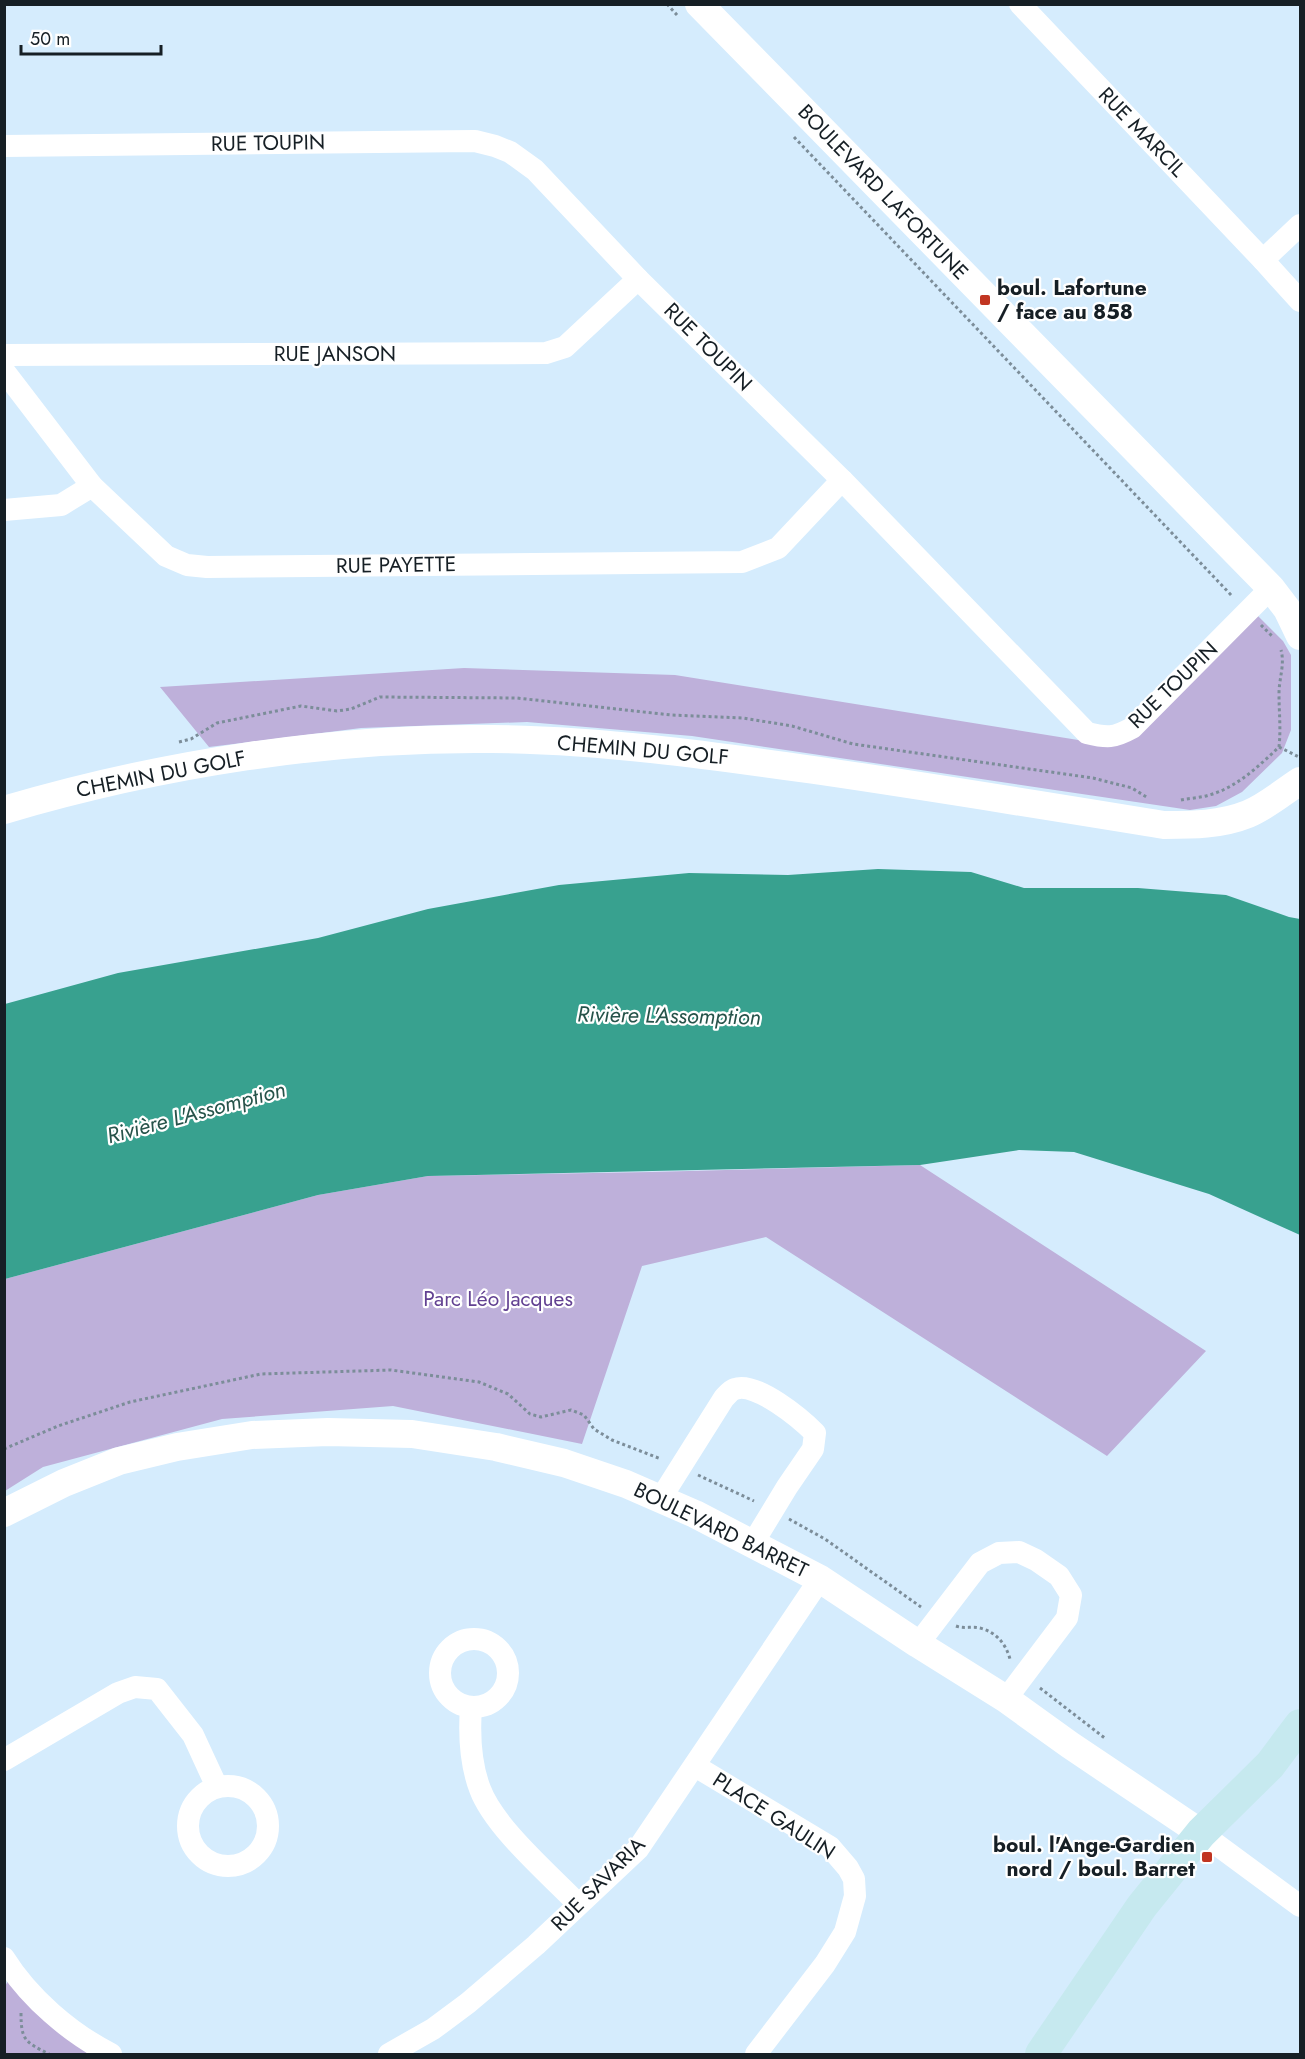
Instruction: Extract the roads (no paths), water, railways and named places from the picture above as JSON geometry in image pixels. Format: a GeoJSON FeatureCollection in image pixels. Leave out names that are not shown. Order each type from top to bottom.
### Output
{"type":"FeatureCollection","features":[{"type":"Feature","properties":{"kind":"main road"},"geometry":{"type":"LineString","coordinates":[[1041,2055],[1142,1906],[1201,1833],[1270,1766],[1300,1725]]}},
{"type":"Feature","properties":{"kind":"street","name":"RUE MARCIL"},"geometry":{"type":"LineString","coordinates":[[1020,4],[1300,301]]}},
{"type":"Feature","properties":{"kind":"street","name":"BOULEVARD LAFORTUNE"},"geometry":{"type":"LineString","coordinates":[[691,13],[1118,432],[1271,588],[1287,609],[1300,636]]}},
{"type":"Feature","properties":{"kind":"street","name":"RUE TOUPIN"},"geometry":{"type":"LineString","coordinates":[[4,146],[463,141],[485,143],[510,152],[535,170],[638,279],[842,480],[1087,733],[1102,737],[1118,736],[1132,728],[1271,588]]}},
{"type":"Feature","properties":{"kind":"street"},"geometry":{"type":"LineString","coordinates":[[1263,260],[1300,225]]}},
{"type":"Feature","properties":{"kind":"street","name":"RUE JANSON"},"geometry":{"type":"LineString","coordinates":[[4,355],[546,353],[565,347],[638,279]]}},
{"type":"Feature","properties":{"kind":"street","name":"RUE PAYETTE"},"geometry":{"type":"LineString","coordinates":[[4,371],[92,486],[166,556],[186,565],[207,567],[742,562],[777,548],[842,480]]}},
{"type":"Feature","properties":{"kind":"street","name":"BOULEVARD LAFORTUNE"},"geometry":{"type":"LineString","coordinates":[[1118,432],[1136,440],[1300,606]]}},
{"type":"Feature","properties":{"kind":"street"},"geometry":{"type":"LineString","coordinates":[[4,510],[61,505],[92,486]]}},
{"type":"Feature","properties":{"kind":"street","name":"CHEMIN DU GOLF"},"geometry":{"type":"LineString","coordinates":[[4,810],[174,768],[247,756],[402,740],[493,739],[588,743],[699,754],[1164,825],[1196,825],[1226,821],[1249,814],[1289,788],[1293,754]]}},
{"type":"Feature","properties":{"kind":"street"},"geometry":{"type":"LineString","coordinates":[[661,1498],[724,1398],[735,1389],[746,1388],[760,1393],[798,1417],[815,1433],[813,1449],[753,1543]]}},
{"type":"Feature","properties":{"kind":"street","name":"BOULEVARD BARRET"},"geometry":{"type":"LineString","coordinates":[[4,1513],[64,1483],[119,1461],[177,1447],[252,1435],[328,1432],[412,1434],[496,1447],[564,1464],[661,1498],[820,1579],[1006,1699],[1201,1833]]}},
{"type":"Feature","properties":{"kind":"street"},"geometry":{"type":"LineString","coordinates":[[918,1644],[980,1563],[999,1553],[1019,1552],[1036,1560],[1059,1576],[1071,1595],[1067,1618],[1006,1699]]}},
{"type":"Feature","properties":{"kind":"street","name":"RUE SAVARIA"},"geometry":{"type":"LineString","coordinates":[[389,2055],[433,2030],[468,2003],[536,1945],[638,1849],[820,1579]]}},
{"type":"Feature","properties":{"kind":"street"},"geometry":{"type":"LineString","coordinates":[[4,1760],[118,1693],[135,1687],[157,1689],[193,1735],[217,1787]]}},
{"type":"Feature","properties":{"kind":"street"},"geometry":{"type":"LineString","coordinates":[[471,1707],[472,1764],[480,1791],[503,1827],[578,1904]]}},
{"type":"Feature","properties":{"kind":"street","name":"PLACE GAULIN"},"geometry":{"type":"LineString","coordinates":[[695,1766],[830,1847],[854,1879],[855,1896],[845,1932],[825,1964],[756,2055]]}},
{"type":"Feature","properties":{"kind":"street"},"geometry":{"type":"LineString","coordinates":[[1201,1833],[1300,1906]]}},
{"type":"Feature","properties":{"kind":"street"},"geometry":{"type":"LineString","coordinates":[[4,1958],[20,1981],[51,2013],[92,2044],[111,2055]]}},
{"type":"Feature","properties":{"kind":"water","name":"Rivière L'Assomption"},"geometry":{"type":"Polygon","coordinates":[[[878,869],[971,872],[1024,888],[1138,888],[1226,895],[1300,919],[1300,1235],[1209,1194],[1074,1152],[1019,1150],[920,1165],[428,1176],[318,1195],[5,1279],[5,1004],[118,973],[318,938],[428,909],[559,885],[689,873],[788,875],[878,869]]]}},
{"type":"Feature","properties":{"kind":"place","name":"boul. Lafortune / face au 858"},"geometry":{"type":"Point","coordinates":[985,300]}},
{"type":"Feature","properties":{"kind":"place","name":"boul. l'Ange-Gardien nord / boul. Barret"},"geometry":{"type":"Point","coordinates":[1207,1857]}},
{"type":"Feature","properties":{"kind":"park label","name":"Parc Léo Jacques"},"geometry":{"type":"Point","coordinates":[498,1299]}}]}
